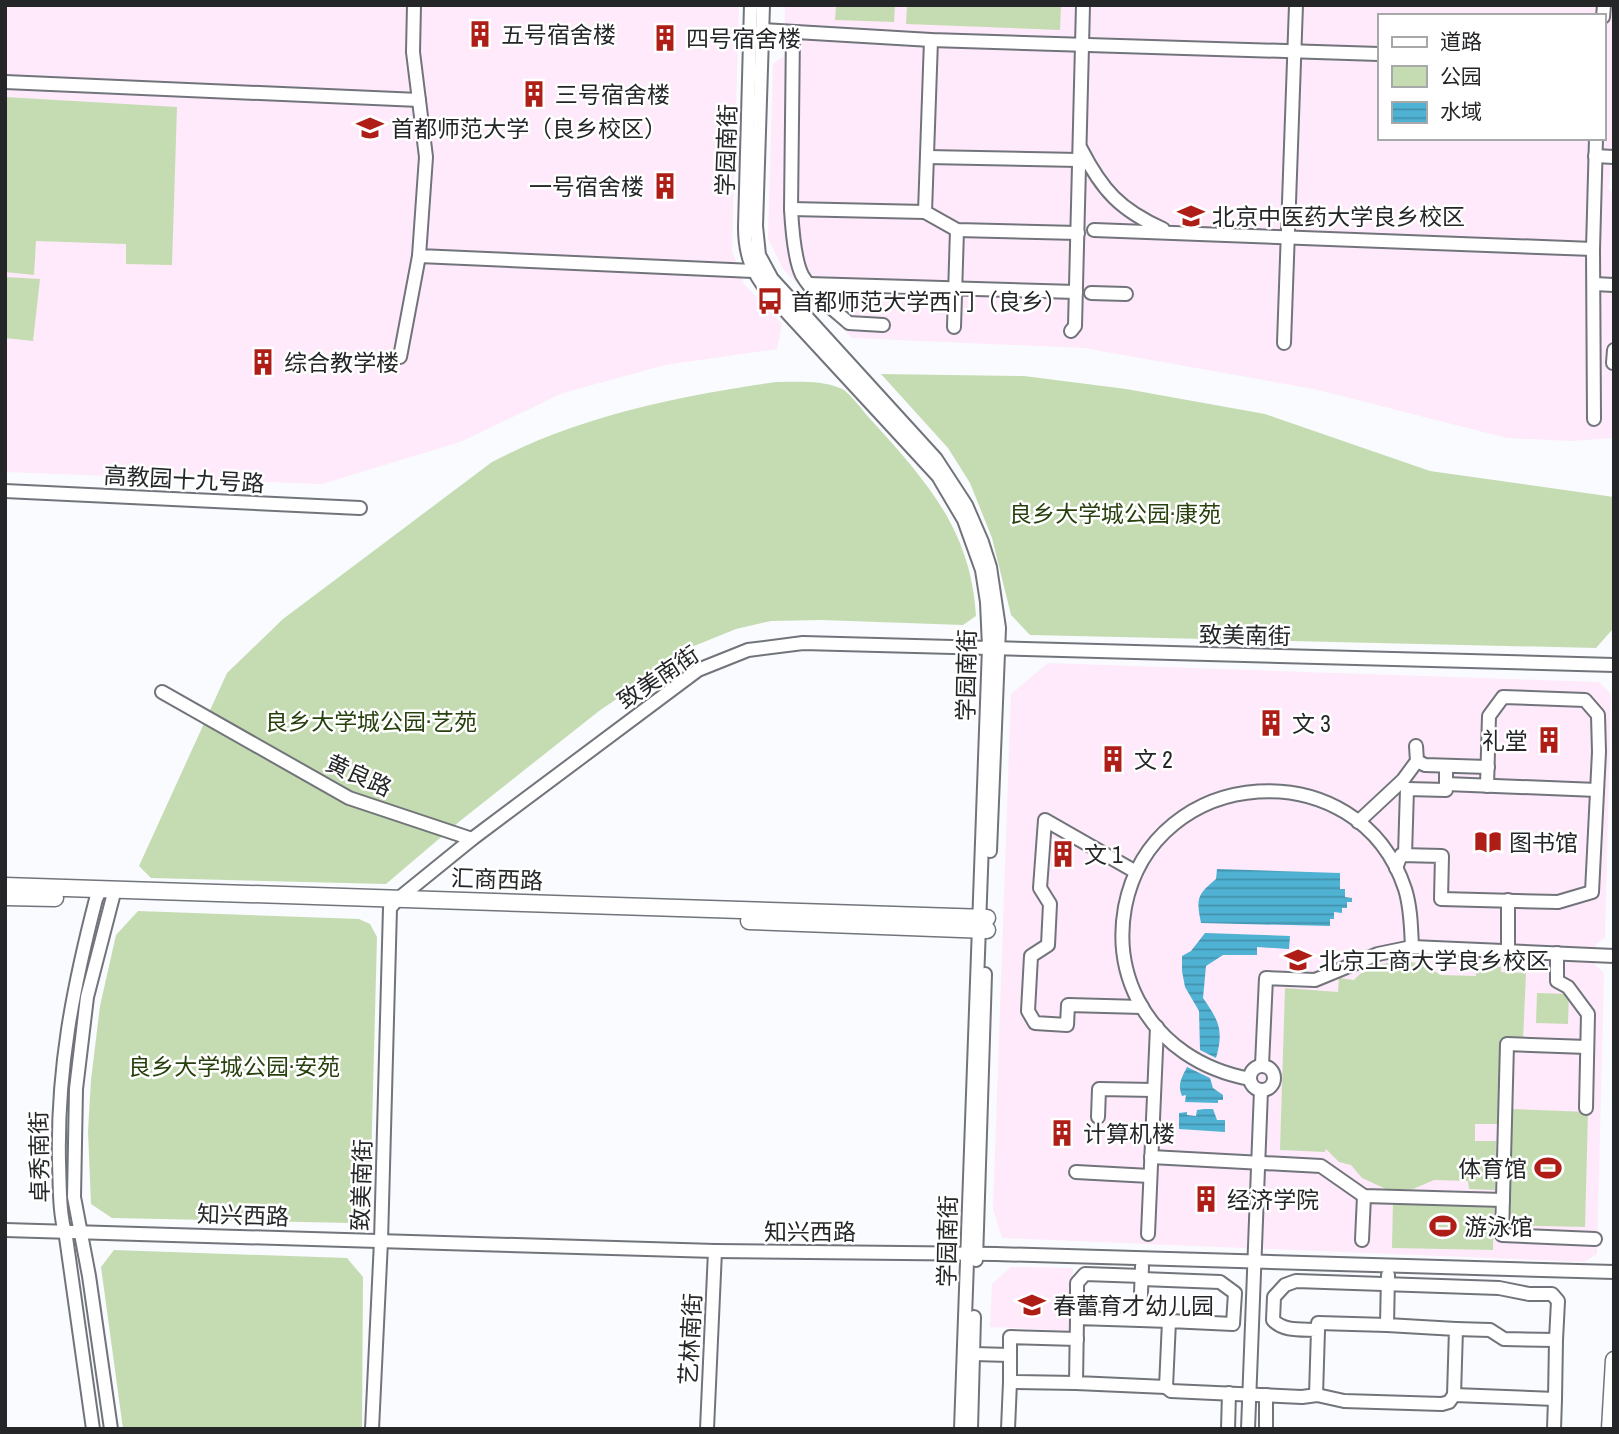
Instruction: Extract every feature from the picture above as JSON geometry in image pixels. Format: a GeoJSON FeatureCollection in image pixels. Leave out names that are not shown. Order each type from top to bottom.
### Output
{"type":"FeatureCollection","features":[{"type":"Feature","properties":{"kind":"main road","name":"汇商西路"},"geometry":{"type":"LineString","coordinates":[[5,886],[106,893],[983,924]]}},
{"type":"Feature","properties":{"kind":"main road","name":"汇商西路"},"geometry":{"type":"LineString","coordinates":[[5,897],[106,893]]}},
{"type":"Feature","properties":{"kind":"main road"},"geometry":{"type":"LineString","coordinates":[[1611,1429],[1614,1360]]}},
{"type":"Feature","properties":{"kind":"street"},"geometry":{"type":"LineString","coordinates":[[400,357],[419,256],[426,157],[413,52],[414,5]]}},
{"type":"Feature","properties":{"kind":"street","name":"学园南街"},"geometry":{"type":"LineString","coordinates":[[751,5],[745,248],[782,308],[938,476],[964,520],[982,570],[987,602],[994,648],[983,924],[974,1030],[971,1429]]}},
{"type":"Feature","properties":{"kind":"street","name":"学园南街"},"geometry":{"type":"LineString","coordinates":[[758,269],[756,226],[763,5]]}},
{"type":"Feature","properties":{"kind":"street"},"geometry":{"type":"LineString","coordinates":[[1072,331],[1075,326],[1083,5]]}},
{"type":"Feature","properties":{"kind":"street"},"geometry":{"type":"LineString","coordinates":[[1284,343],[1296,5]]}},
{"type":"Feature","properties":{"kind":"street"},"geometry":{"type":"LineString","coordinates":[[762,30],[931,40],[1378,54]]}},
{"type":"Feature","properties":{"kind":"street"},"geometry":{"type":"LineString","coordinates":[[793,32],[791,209],[792,229],[801,272],[808,284],[849,323],[883,325]]}},
{"type":"Feature","properties":{"kind":"street"},"geometry":{"type":"LineString","coordinates":[[925,212],[931,40]]}},
{"type":"Feature","properties":{"kind":"street"},"geometry":{"type":"LineString","coordinates":[[5,82],[419,100]]}},
{"type":"Feature","properties":{"kind":"street"},"geometry":{"type":"LineString","coordinates":[[1594,419],[1593,249],[1596,140]]}},
{"type":"Feature","properties":{"kind":"street"},"geometry":{"type":"LineString","coordinates":[[1080,145],[1099,182],[1118,204],[1140,219],[1171,233]]}},
{"type":"Feature","properties":{"kind":"street"},"geometry":{"type":"LineString","coordinates":[[1595,156],[1614,157]]}},
{"type":"Feature","properties":{"kind":"street"},"geometry":{"type":"LineString","coordinates":[[927,157],[1079,160]]}},
{"type":"Feature","properties":{"kind":"street"},"geometry":{"type":"LineString","coordinates":[[791,209],[925,212],[957,230],[1077,233]]}},
{"type":"Feature","properties":{"kind":"street"},"geometry":{"type":"LineString","coordinates":[[954,327],[957,230]]}},
{"type":"Feature","properties":{"kind":"street"},"geometry":{"type":"LineString","coordinates":[[1094,230],[1593,249]]}},
{"type":"Feature","properties":{"kind":"street"},"geometry":{"type":"LineString","coordinates":[[419,256],[758,269]]}},
{"type":"Feature","properties":{"kind":"street"},"geometry":{"type":"LineString","coordinates":[[808,284],[1076,292]]}},
{"type":"Feature","properties":{"kind":"street"},"geometry":{"type":"LineString","coordinates":[[1594,284],[1614,285]]}},
{"type":"Feature","properties":{"kind":"street"},"geometry":{"type":"LineString","coordinates":[[1091,293],[1126,294]]}},
{"type":"Feature","properties":{"kind":"street"},"geometry":{"type":"LineString","coordinates":[[1613,363],[1614,350]]}},
{"type":"Feature","properties":{"kind":"street","name":"高教园十九号路"},"geometry":{"type":"LineString","coordinates":[[5,491],[360,508]]}},
{"type":"Feature","properties":{"kind":"street","name":"致美南街"},"geometry":{"type":"LineString","coordinates":[[372,1429],[394,904],[472,839],[698,670],[748,650],[803,643],[1614,665]]}},
{"type":"Feature","properties":{"kind":"street","name":"黄良路"},"geometry":{"type":"LineString","coordinates":[[162,692],[349,798],[472,839]]}},
{"type":"Feature","properties":{"kind":"street"},"geometry":{"type":"LineString","coordinates":[[1396,868],[1401,855],[1442,856],[1441,898],[1558,902],[1592,892],[1598,715],[1585,700],[1503,697],[1489,716],[1487,786]]}},
{"type":"Feature","properties":{"kind":"street"},"geometry":{"type":"LineString","coordinates":[[1358,822],[1403,780],[1417,761],[1416,746]]}},
{"type":"Feature","properties":{"kind":"street"},"geometry":{"type":"LineString","coordinates":[[1417,761],[1425,765],[1488,767]]}},
{"type":"Feature","properties":{"kind":"street"},"geometry":{"type":"LineString","coordinates":[[1405,855],[1407,789],[1446,790],[1446,766]]}},
{"type":"Feature","properties":{"kind":"street"},"geometry":{"type":"LineString","coordinates":[[1446,784],[1597,790]]}},
{"type":"Feature","properties":{"kind":"street"},"geometry":{"type":"LineString","coordinates":[[1250,1079],[1255,1068],[1262,1065],[1270,1068],[1275,1079],[1272,1086],[1261,1090],[1254,1086],[1250,1079],[1230,1075],[1191,1058],[1173,1045],[1157,1027],[1132,989],[1122,948],[1122,924],[1127,898],[1136,872],[1153,845],[1183,817],[1220,798],[1239,793],[1281,790],[1301,794],[1339,809],[1358,822],[1378,842],[1396,868],[1409,906],[1412,947]]}},
{"type":"Feature","properties":{"kind":"street"},"geometry":{"type":"LineString","coordinates":[[1136,872],[1045,820],[1040,888],[1050,904],[1048,945],[1031,956],[1028,1011],[1035,1023],[1067,1025],[1068,1005],[1142,1007]]}},
{"type":"Feature","properties":{"kind":"street","name":"卓秀南街"},"geometry":{"type":"LineString","coordinates":[[106,893],[87,997],[76,1088],[74,1197],[110,1429]]}},
{"type":"Feature","properties":{"kind":"street","name":"卓秀南街"},"geometry":{"type":"LineString","coordinates":[[93,1429],[60,1208],[58,1118],[61,1074],[77,972],[106,893]]}},
{"type":"Feature","properties":{"kind":"street"},"geometry":{"type":"LineString","coordinates":[[1508,900],[1508,951]]}},
{"type":"Feature","properties":{"kind":"street"},"geometry":{"type":"LineString","coordinates":[[1262,1065],[1265,978],[1315,980],[1378,954],[1412,947],[1614,956]]}},
{"type":"Feature","properties":{"kind":"street"},"geometry":{"type":"LineString","coordinates":[[1558,953],[1556,981],[1568,987],[1588,1014],[1586,1108]]}},
{"type":"Feature","properties":{"kind":"street"},"geometry":{"type":"LineString","coordinates":[[1148,1234],[1157,1027]]}},
{"type":"Feature","properties":{"kind":"street"},"geometry":{"type":"LineString","coordinates":[[1587,1047],[1507,1044],[1502,1236],[1595,1239]]}},
{"type":"Feature","properties":{"kind":"street"},"geometry":{"type":"LineString","coordinates":[[1098,1116],[1099,1089],[1154,1090]]}},
{"type":"Feature","properties":{"kind":"street"},"geometry":{"type":"LineString","coordinates":[[1248,1429],[1261,1090]]}},
{"type":"Feature","properties":{"kind":"street"},"geometry":{"type":"LineString","coordinates":[[1151,1157],[1321,1166],[1364,1196],[1503,1200]]}},
{"type":"Feature","properties":{"kind":"street"},"geometry":{"type":"LineString","coordinates":[[1076,1172],[1150,1176]]}},
{"type":"Feature","properties":{"kind":"street"},"geometry":{"type":"LineString","coordinates":[[1363,1240],[1364,1196]]}},
{"type":"Feature","properties":{"kind":"street","name":"知兴西路"},"geometry":{"type":"LineString","coordinates":[[5,1230],[715,1251],[972,1253],[1614,1272]]}},
{"type":"Feature","properties":{"kind":"street","name":"艺林南街"},"geometry":{"type":"LineString","coordinates":[[707,1429],[715,1251]]}},
{"type":"Feature","properties":{"kind":"street","name":"学园南街"},"geometry":{"type":"LineString","coordinates":[[961,1429],[972,1253]]}},
{"type":"Feature","properties":{"kind":"street"},"geometry":{"type":"LineString","coordinates":[[1076,1383],[1077,1283],[1085,1274],[1142,1274],[1220,1282],[1235,1293],[1233,1324],[1077,1318]]}},
{"type":"Feature","properties":{"kind":"street"},"geometry":{"type":"LineString","coordinates":[[1140,1320],[1142,1274]]}},
{"type":"Feature","properties":{"kind":"street"},"geometry":{"type":"LineString","coordinates":[[1387,1325],[1388,1280]]}},
{"type":"Feature","properties":{"kind":"street"},"geometry":{"type":"LineString","coordinates":[[1318,1330],[1287,1329],[1273,1320],[1274,1297],[1285,1285],[1296,1281],[1388,1280],[1552,1294],[1558,1301],[1554,1429]]}},
{"type":"Feature","properties":{"kind":"street"},"geometry":{"type":"LineString","coordinates":[[1166,1387],[1169,1321]]}},
{"type":"Feature","properties":{"kind":"street"},"geometry":{"type":"LineString","coordinates":[[1315,1395],[1318,1323],[1490,1330],[1504,1339],[1556,1340]]}},
{"type":"Feature","properties":{"kind":"street"},"geometry":{"type":"LineString","coordinates":[[1010,1382],[1166,1387],[1171,1391],[1315,1395],[1344,1401],[1442,1404],[1449,1402],[1454,1395],[1456,1329]]}},
{"type":"Feature","properties":{"kind":"street"},"geometry":{"type":"LineString","coordinates":[[1008,1429],[1010,1336],[1077,1339]]}},
{"type":"Feature","properties":{"kind":"street"},"geometry":{"type":"LineString","coordinates":[[973,1357],[1010,1359]]}},
{"type":"Feature","properties":{"kind":"street"},"geometry":{"type":"LineString","coordinates":[[1228,1429],[1229,1393]]}},
{"type":"Feature","properties":{"kind":"street"},"geometry":{"type":"LineString","coordinates":[[1266,1395],[1266,1429]]}},
{"type":"Feature","properties":{"kind":"street"},"geometry":{"type":"LineString","coordinates":[[1454,1395],[1555,1399]]}},
{"type":"Feature","properties":{"kind":"shaded area","name":"首都师范大学（良乡校区）"},"geometry":{"type":"Polygon","coordinates":[[[5,5],[739,5],[732,251],[744,284],[782,324],[777,349],[665,365],[563,393],[460,442],[322,484],[5,472],[5,5]]]}},
{"type":"Feature","properties":{"kind":"shaded area","name":"北京中医药大学良乡校区"},"geometry":{"type":"Polygon","coordinates":[[[783,5],[1614,5],[1614,123],[1609,189],[1614,194],[1614,438],[1571,441],[1507,438],[1314,389],[1084,348],[852,338],[783,269],[768,238],[773,64],[784,56],[783,5]]]}},
{"type":"Feature","properties":{"kind":"shaded area","name":"北京工商大学良乡校区"},"geometry":{"type":"Polygon","coordinates":[[[1048,663],[1599,682],[1611,694],[1605,938],[1596,944],[1595,965],[1604,973],[1597,1254],[1584,1262],[1002,1238],[993,1209],[1011,694],[1048,663]]]}},
{"type":"Feature","properties":{"kind":"shaded area","name":"春蕾育才幼儿园"},"geometry":{"type":"Polygon","coordinates":[[[1011,1267],[1073,1268],[1072,1331],[990,1327],[992,1284],[1011,1267]]]}},
{"type":"Feature","properties":{"kind":"green space"},"geometry":{"type":"Polygon","coordinates":[[[836,5],[895,5],[894,22],[835,20],[836,5]]]}},
{"type":"Feature","properties":{"kind":"green space"},"geometry":{"type":"Polygon","coordinates":[[[907,5],[1061,5],[1060,30],[906,24],[907,5]]]}},
{"type":"Feature","properties":{"kind":"green space"},"geometry":{"type":"Polygon","coordinates":[[[5,97],[177,107],[172,265],[126,264],[126,244],[36,241],[34,275],[5,272],[5,97]]]}},
{"type":"Feature","properties":{"kind":"green space"},"geometry":{"type":"Polygon","coordinates":[[[5,277],[40,279],[33,341],[5,338],[5,277]]]}},
{"type":"Feature","properties":{"kind":"green space","name":"良乡大学城公园·康苑"},"geometry":{"type":"Polygon","coordinates":[[[881,374],[1024,376],[1126,389],[1265,414],[1430,471],[1614,497],[1612,630],[1596,648],[1030,635],[1011,615],[992,538],[970,483],[948,448],[881,374]]]}},
{"type":"Feature","properties":{"kind":"green space","name":"良乡大学城公园·艺苑"},"geometry":{"type":"Polygon","coordinates":[[[776,382],[817,383],[844,390],[912,466],[956,533],[966,558],[976,616],[963,625],[771,621],[736,629],[694,646],[599,711],[460,821],[386,884],[151,878],[139,866],[227,673],[283,619],[492,462],[525,446],[559,432],[630,410],[776,382]]]}},
{"type":"Feature","properties":{"kind":"green space","name":"良乡大学城公园·安苑"},"geometry":{"type":"Polygon","coordinates":[[[138,911],[359,919],[370,924],[377,937],[370,1204],[350,1223],[112,1218],[91,1204],[88,1131],[100,1006],[116,935],[138,911]]]}},
{"type":"Feature","properties":{"kind":"green space"},"geometry":{"type":"Polygon","coordinates":[[[1405,961],[1427,965],[1440,975],[1476,976],[1476,966],[1501,967],[1501,972],[1526,973],[1523,1040],[1502,1039],[1498,1124],[1475,1124],[1475,1141],[1496,1141],[1495,1190],[1469,1189],[1468,1181],[1434,1180],[1413,1189],[1386,1189],[1362,1178],[1351,1165],[1339,1162],[1326,1149],[1325,1152],[1280,1150],[1285,988],[1338,992],[1339,978],[1354,980],[1371,967],[1405,961]]]}},
{"type":"Feature","properties":{"kind":"green space"},"geometry":{"type":"Polygon","coordinates":[[[1537,993],[1569,994],[1568,1024],[1536,1023],[1537,993]]]}},
{"type":"Feature","properties":{"kind":"green space","name":"体育馆"},"geometry":{"type":"Polygon","coordinates":[[[1511,1109],[1588,1112],[1585,1227],[1508,1225],[1511,1109]]]}},
{"type":"Feature","properties":{"kind":"green space","name":"游泳馆"},"geometry":{"type":"Polygon","coordinates":[[[1393,1202],[1494,1204],[1493,1250],[1392,1248],[1393,1202]]]}},
{"type":"Feature","properties":{"kind":"green space"},"geometry":{"type":"Polygon","coordinates":[[[114,1250],[347,1258],[363,1277],[362,1429],[123,1429],[101,1267],[114,1250]]]}},
{"type":"Feature","properties":{"kind":"water"},"geometry":{"type":"Polygon","coordinates":[[[1217,869],[1340,873],[1340,889],[1345,889],[1345,897],[1352,898],[1352,902],[1347,902],[1347,908],[1342,908],[1342,913],[1334,912],[1330,926],[1201,923],[1200,898],[1216,879],[1217,869]]]}},
{"type":"Feature","properties":{"kind":"water"},"geometry":{"type":"Polygon","coordinates":[[[1205,933],[1290,936],[1289,949],[1257,947],[1257,955],[1223,955],[1206,966],[1203,998],[1213,1013],[1220,1033],[1216,1058],[1200,1050],[1199,1011],[1185,987],[1182,971],[1182,956],[1191,951],[1205,933]]]}},
{"type":"Feature","properties":{"kind":"water"},"geometry":{"type":"Polygon","coordinates":[[[1187,1067],[1210,1078],[1213,1088],[1223,1095],[1223,1100],[1218,1100],[1218,1103],[1185,1102],[1186,1095],[1182,1096],[1180,1084],[1187,1067]]]}},
{"type":"Feature","properties":{"kind":"water"},"geometry":{"type":"Polygon","coordinates":[[[1213,1109],[1217,1120],[1225,1120],[1225,1132],[1179,1129],[1179,1113],[1187,1112],[1187,1115],[1196,1116],[1197,1110],[1213,1109]]]}},
{"type":"Feature","properties":{"kind":"place","name":"五号宿舍楼"},"geometry":{"type":"Point","coordinates":[480,34]}},
{"type":"Feature","properties":{"kind":"place","name":"四号宿舍楼"},"geometry":{"type":"Point","coordinates":[665,38]}},
{"type":"Feature","properties":{"kind":"place","name":"三号宿舍楼"},"geometry":{"type":"Point","coordinates":[534,94]}},
{"type":"Feature","properties":{"kind":"place","name":"首都师范大学（良乡校区）"},"geometry":{"type":"Point","coordinates":[370,128]}},
{"type":"Feature","properties":{"kind":"place","name":"一号宿舍楼"},"geometry":{"type":"Point","coordinates":[665,186]}},
{"type":"Feature","properties":{"kind":"place","name":"北京中医药大学良乡校区"},"geometry":{"type":"Point","coordinates":[1191,216]}},
{"type":"Feature","properties":{"kind":"place","name":"首都师范大学西门（良乡）"},"geometry":{"type":"Point","coordinates":[770,301]}},
{"type":"Feature","properties":{"kind":"place","name":"综合教学楼"},"geometry":{"type":"Point","coordinates":[263,362]}},
{"type":"Feature","properties":{"kind":"place","name":"文 3"},"geometry":{"type":"Point","coordinates":[1271,723]}},
{"type":"Feature","properties":{"kind":"place","name":"礼堂"},"geometry":{"type":"Point","coordinates":[1549,740]}},
{"type":"Feature","properties":{"kind":"place","name":"文 2"},"geometry":{"type":"Point","coordinates":[1113,759]}},
{"type":"Feature","properties":{"kind":"place","name":"图书馆"},"geometry":{"type":"Point","coordinates":[1488,842]}},
{"type":"Feature","properties":{"kind":"place","name":"文 1"},"geometry":{"type":"Point","coordinates":[1063,854]}},
{"type":"Feature","properties":{"kind":"place","name":"北京工商大学良乡校区"},"geometry":{"type":"Point","coordinates":[1298,960]}},
{"type":"Feature","properties":{"kind":"place","name":"计算机楼"},"geometry":{"type":"Point","coordinates":[1062,1133]}},
{"type":"Feature","properties":{"kind":"place","name":"体育馆"},"geometry":{"type":"Point","coordinates":[1548,1168]}},
{"type":"Feature","properties":{"kind":"place","name":"经济学院"},"geometry":{"type":"Point","coordinates":[1206,1199]}},
{"type":"Feature","properties":{"kind":"place","name":"游泳馆"},"geometry":{"type":"Point","coordinates":[1443,1226]}},
{"type":"Feature","properties":{"kind":"place","name":"春蕾育才幼儿园"},"geometry":{"type":"Point","coordinates":[1032,1305]}}]}
